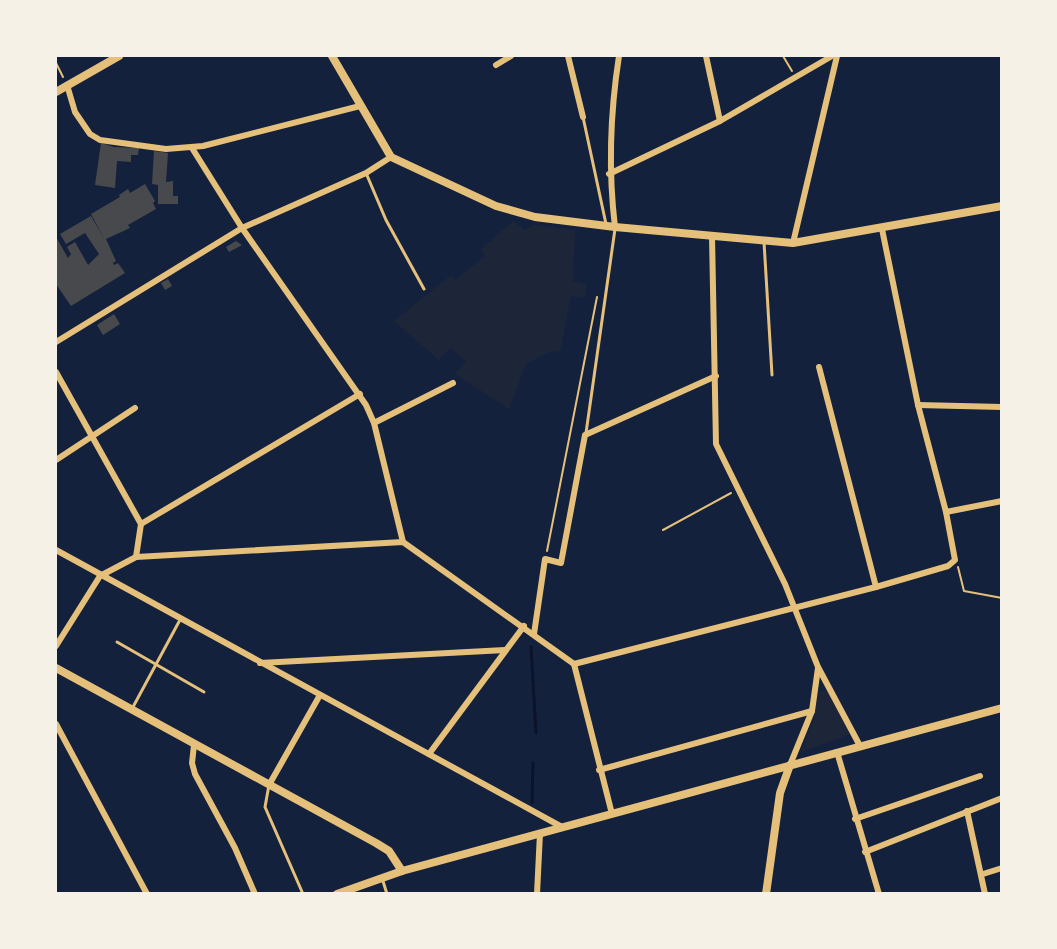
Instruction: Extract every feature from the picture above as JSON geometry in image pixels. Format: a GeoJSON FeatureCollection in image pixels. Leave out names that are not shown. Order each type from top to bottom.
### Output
{"type":"FeatureCollection","features":[{"type":"Feature","properties":{"kind":"street"},"geometry":{"type":"LineString","coordinates":[[56,92],[119,56]]}},
{"type":"Feature","properties":{"kind":"street"},"geometry":{"type":"LineString","coordinates":[[332,56],[391,158],[517,213],[611,227],[793,243],[1002,206]]}},
{"type":"Feature","properties":{"kind":"street"},"geometry":{"type":"LineString","coordinates":[[496,65],[511,56]]}},
{"type":"Feature","properties":{"kind":"street"},"geometry":{"type":"LineString","coordinates":[[568,56],[583,117]]}},
{"type":"Feature","properties":{"kind":"street"},"geometry":{"type":"LineString","coordinates":[[611,227],[609,174],[613,96],[619,56]]}},
{"type":"Feature","properties":{"kind":"street"},"geometry":{"type":"LineString","coordinates":[[706,56],[720,121]]}},
{"type":"Feature","properties":{"kind":"street"},"geometry":{"type":"LineString","coordinates":[[609,174],[720,121],[795,76],[834,56]]}},
{"type":"Feature","properties":{"kind":"street"},"geometry":{"type":"LineString","coordinates":[[793,243],[834,56]]}},
{"type":"Feature","properties":{"kind":"street"},"geometry":{"type":"LineString","coordinates":[[67,85],[75,112],[82,125],[100,140],[156,148],[192,148],[360,106]]}},
{"type":"Feature","properties":{"kind":"street"},"geometry":{"type":"LineString","coordinates":[[192,148],[242,228],[360,394],[374,423],[403,542]]}},
{"type":"Feature","properties":{"kind":"street"},"geometry":{"type":"LineString","coordinates":[[56,342],[242,228],[366,173],[391,158]]}},
{"type":"Feature","properties":{"kind":"street"},"geometry":{"type":"LineString","coordinates":[[574,664],[876,587],[948,566],[955,556],[918,405],[882,229]]}},
{"type":"Feature","properties":{"kind":"street"},"geometry":{"type":"LineString","coordinates":[[712,236],[716,444],[795,607],[818,667],[861,746]]}},
{"type":"Feature","properties":{"kind":"street"},"geometry":{"type":"LineString","coordinates":[[819,368],[876,587]]}},
{"type":"Feature","properties":{"kind":"street"},"geometry":{"type":"LineString","coordinates":[[56,372],[141,524],[136,557]]}},
{"type":"Feature","properties":{"kind":"street"},"geometry":{"type":"LineString","coordinates":[[534,634],[545,559],[561,563],[585,435],[716,376]]}},
{"type":"Feature","properties":{"kind":"street"},"geometry":{"type":"LineString","coordinates":[[374,423],[453,383]]}},
{"type":"Feature","properties":{"kind":"street"},"geometry":{"type":"LineString","coordinates":[[141,524],[360,394]]}},
{"type":"Feature","properties":{"kind":"street"},"geometry":{"type":"LineString","coordinates":[[918,405],[1002,407]]}},
{"type":"Feature","properties":{"kind":"street"},"geometry":{"type":"LineString","coordinates":[[56,459],[135,408]]}},
{"type":"Feature","properties":{"kind":"street"},"geometry":{"type":"LineString","coordinates":[[946,512],[990,501],[1002,501]]}},
{"type":"Feature","properties":{"kind":"street"},"geometry":{"type":"LineString","coordinates":[[56,646],[100,576],[136,557],[403,542],[524,626],[574,664],[612,814]]}},
{"type":"Feature","properties":{"kind":"street"},"geometry":{"type":"LineString","coordinates":[[56,550],[562,827]]}},
{"type":"Feature","properties":{"kind":"street"},"geometry":{"type":"LineString","coordinates":[[429,754],[524,626]]}},
{"type":"Feature","properties":{"kind":"street"},"geometry":{"type":"LineString","coordinates":[[259,663],[506,650]]}},
{"type":"Feature","properties":{"kind":"street"},"geometry":{"type":"LineString","coordinates":[[766,894],[780,793],[812,711],[818,667]]}},
{"type":"Feature","properties":{"kind":"street"},"geometry":{"type":"LineString","coordinates":[[56,668],[389,851],[402,871]]}},
{"type":"Feature","properties":{"kind":"street"},"geometry":{"type":"LineString","coordinates":[[815,693],[823,686],[832,690]]}},
{"type":"Feature","properties":{"kind":"street"},"geometry":{"type":"LineString","coordinates":[[268,785],[320,695]]}},
{"type":"Feature","properties":{"kind":"street"},"geometry":{"type":"LineString","coordinates":[[338,894],[402,871],[1002,708]]}},
{"type":"Feature","properties":{"kind":"street"},"geometry":{"type":"LineString","coordinates":[[599,770],[812,711]]}},
{"type":"Feature","properties":{"kind":"street"},"geometry":{"type":"LineString","coordinates":[[56,724],[147,894]]}},
{"type":"Feature","properties":{"kind":"street"},"geometry":{"type":"LineString","coordinates":[[194,745],[192,763],[195,774],[235,848],[255,894]]}},
{"type":"Feature","properties":{"kind":"street"},"geometry":{"type":"LineString","coordinates":[[837,752],[879,894]]}},
{"type":"Feature","properties":{"kind":"street"},"geometry":{"type":"LineString","coordinates":[[855,819],[980,776]]}},
{"type":"Feature","properties":{"kind":"street"},"geometry":{"type":"LineString","coordinates":[[865,852],[1002,798]]}},
{"type":"Feature","properties":{"kind":"street"},"geometry":{"type":"LineString","coordinates":[[967,811],[983,874],[985,894]]}},
{"type":"Feature","properties":{"kind":"street"},"geometry":{"type":"LineString","coordinates":[[537,894],[540,833]]}},
{"type":"Feature","properties":{"kind":"street"},"geometry":{"type":"LineString","coordinates":[[983,874],[1002,868]]}},
{"type":"Feature","properties":{"kind":"lane"},"geometry":{"type":"LineString","coordinates":[[583,117],[611,227],[585,435]]}},
{"type":"Feature","properties":{"kind":"lane"},"geometry":{"type":"LineString","coordinates":[[366,173],[386,220],[424,289]]}},
{"type":"Feature","properties":{"kind":"lane"},"geometry":{"type":"LineString","coordinates":[[764,241],[772,375]]}},
{"type":"Feature","properties":{"kind":"lane"},"geometry":{"type":"LineString","coordinates":[[132,709],[182,618]]}},
{"type":"Feature","properties":{"kind":"lane"},"geometry":{"type":"LineString","coordinates":[[117,642],[204,692]]}},
{"type":"Feature","properties":{"kind":"lane"},"geometry":{"type":"LineString","coordinates":[[268,785],[265,807],[303,894]]}},
{"type":"Feature","properties":{"kind":"lane"},"geometry":{"type":"LineString","coordinates":[[382,878],[387,894]]}},
{"type":"Feature","properties":{"kind":"path"},"geometry":{"type":"LineString","coordinates":[[783,56],[795,76]]}},
{"type":"Feature","properties":{"kind":"path"},"geometry":{"type":"LineString","coordinates":[[56,63],[67,85]]}},
{"type":"Feature","properties":{"kind":"path"},"geometry":{"type":"LineString","coordinates":[[545,559],[599,286]]}},
{"type":"Feature","properties":{"kind":"path"},"geometry":{"type":"LineString","coordinates":[[663,530],[739,489]]}},
{"type":"Feature","properties":{"kind":"path"},"geometry":{"type":"LineString","coordinates":[[955,556],[964,591],[1002,598]]}},
{"type":"Feature","properties":{"kind":"shaded area"},"geometry":{"type":"Polygon","coordinates":[[[513,221],[525,230],[534,225],[575,230],[573,281],[587,284],[585,298],[571,296],[560,352],[551,351],[526,364],[509,409],[455,374],[466,361],[450,348],[439,360],[394,321],[451,275],[455,280],[485,256],[480,250],[513,221]]]}},
{"type":"Feature","properties":{"kind":"shaded area"},"geometry":{"type":"Polygon","coordinates":[[[819,691],[829,691],[851,734],[801,752],[814,718],[819,691]]]}},
{"type":"Feature","properties":{"kind":"building"},"geometry":{"type":"Polygon","coordinates":[[[101,143],[114,147],[139,148],[138,155],[131,155],[131,162],[117,161],[115,188],[95,185],[101,143]]]}},
{"type":"Feature","properties":{"kind":"building"},"geometry":{"type":"Polygon","coordinates":[[[154,151],[168,153],[166,182],[173,181],[173,196],[178,196],[178,204],[158,204],[158,185],[152,184],[154,151]]]}},
{"type":"Feature","properties":{"kind":"building"},"geometry":{"type":"Polygon","coordinates":[[[145,184],[155,201],[153,203],[156,209],[128,225],[130,228],[106,239],[116,261],[114,265],[118,263],[125,273],[71,306],[56,284],[56,237],[68,258],[71,254],[67,247],[75,242],[88,265],[99,254],[85,233],[66,244],[60,234],[91,216],[104,238],[91,214],[120,197],[119,195],[128,189],[130,193],[145,184]]]}},
{"type":"Feature","properties":{"kind":"building"},"geometry":{"type":"Polygon","coordinates":[[[236,241],[242,245],[229,252],[226,247],[236,241]]]}},
{"type":"Feature","properties":{"kind":"building"},"geometry":{"type":"Polygon","coordinates":[[[168,279],[172,286],[165,290],[161,283],[168,279]]]}},
{"type":"Feature","properties":{"kind":"building"},"geometry":{"type":"Polygon","coordinates":[[[114,314],[120,324],[103,335],[97,325],[114,314]]]}},
{"type":"Feature","properties":{"kind":"waterway"},"geometry":{"type":"LineString","coordinates":[[531,647],[536,733]]}},
{"type":"Feature","properties":{"kind":"waterway"},"geometry":{"type":"LineString","coordinates":[[532,803],[533,763]]}}]}
